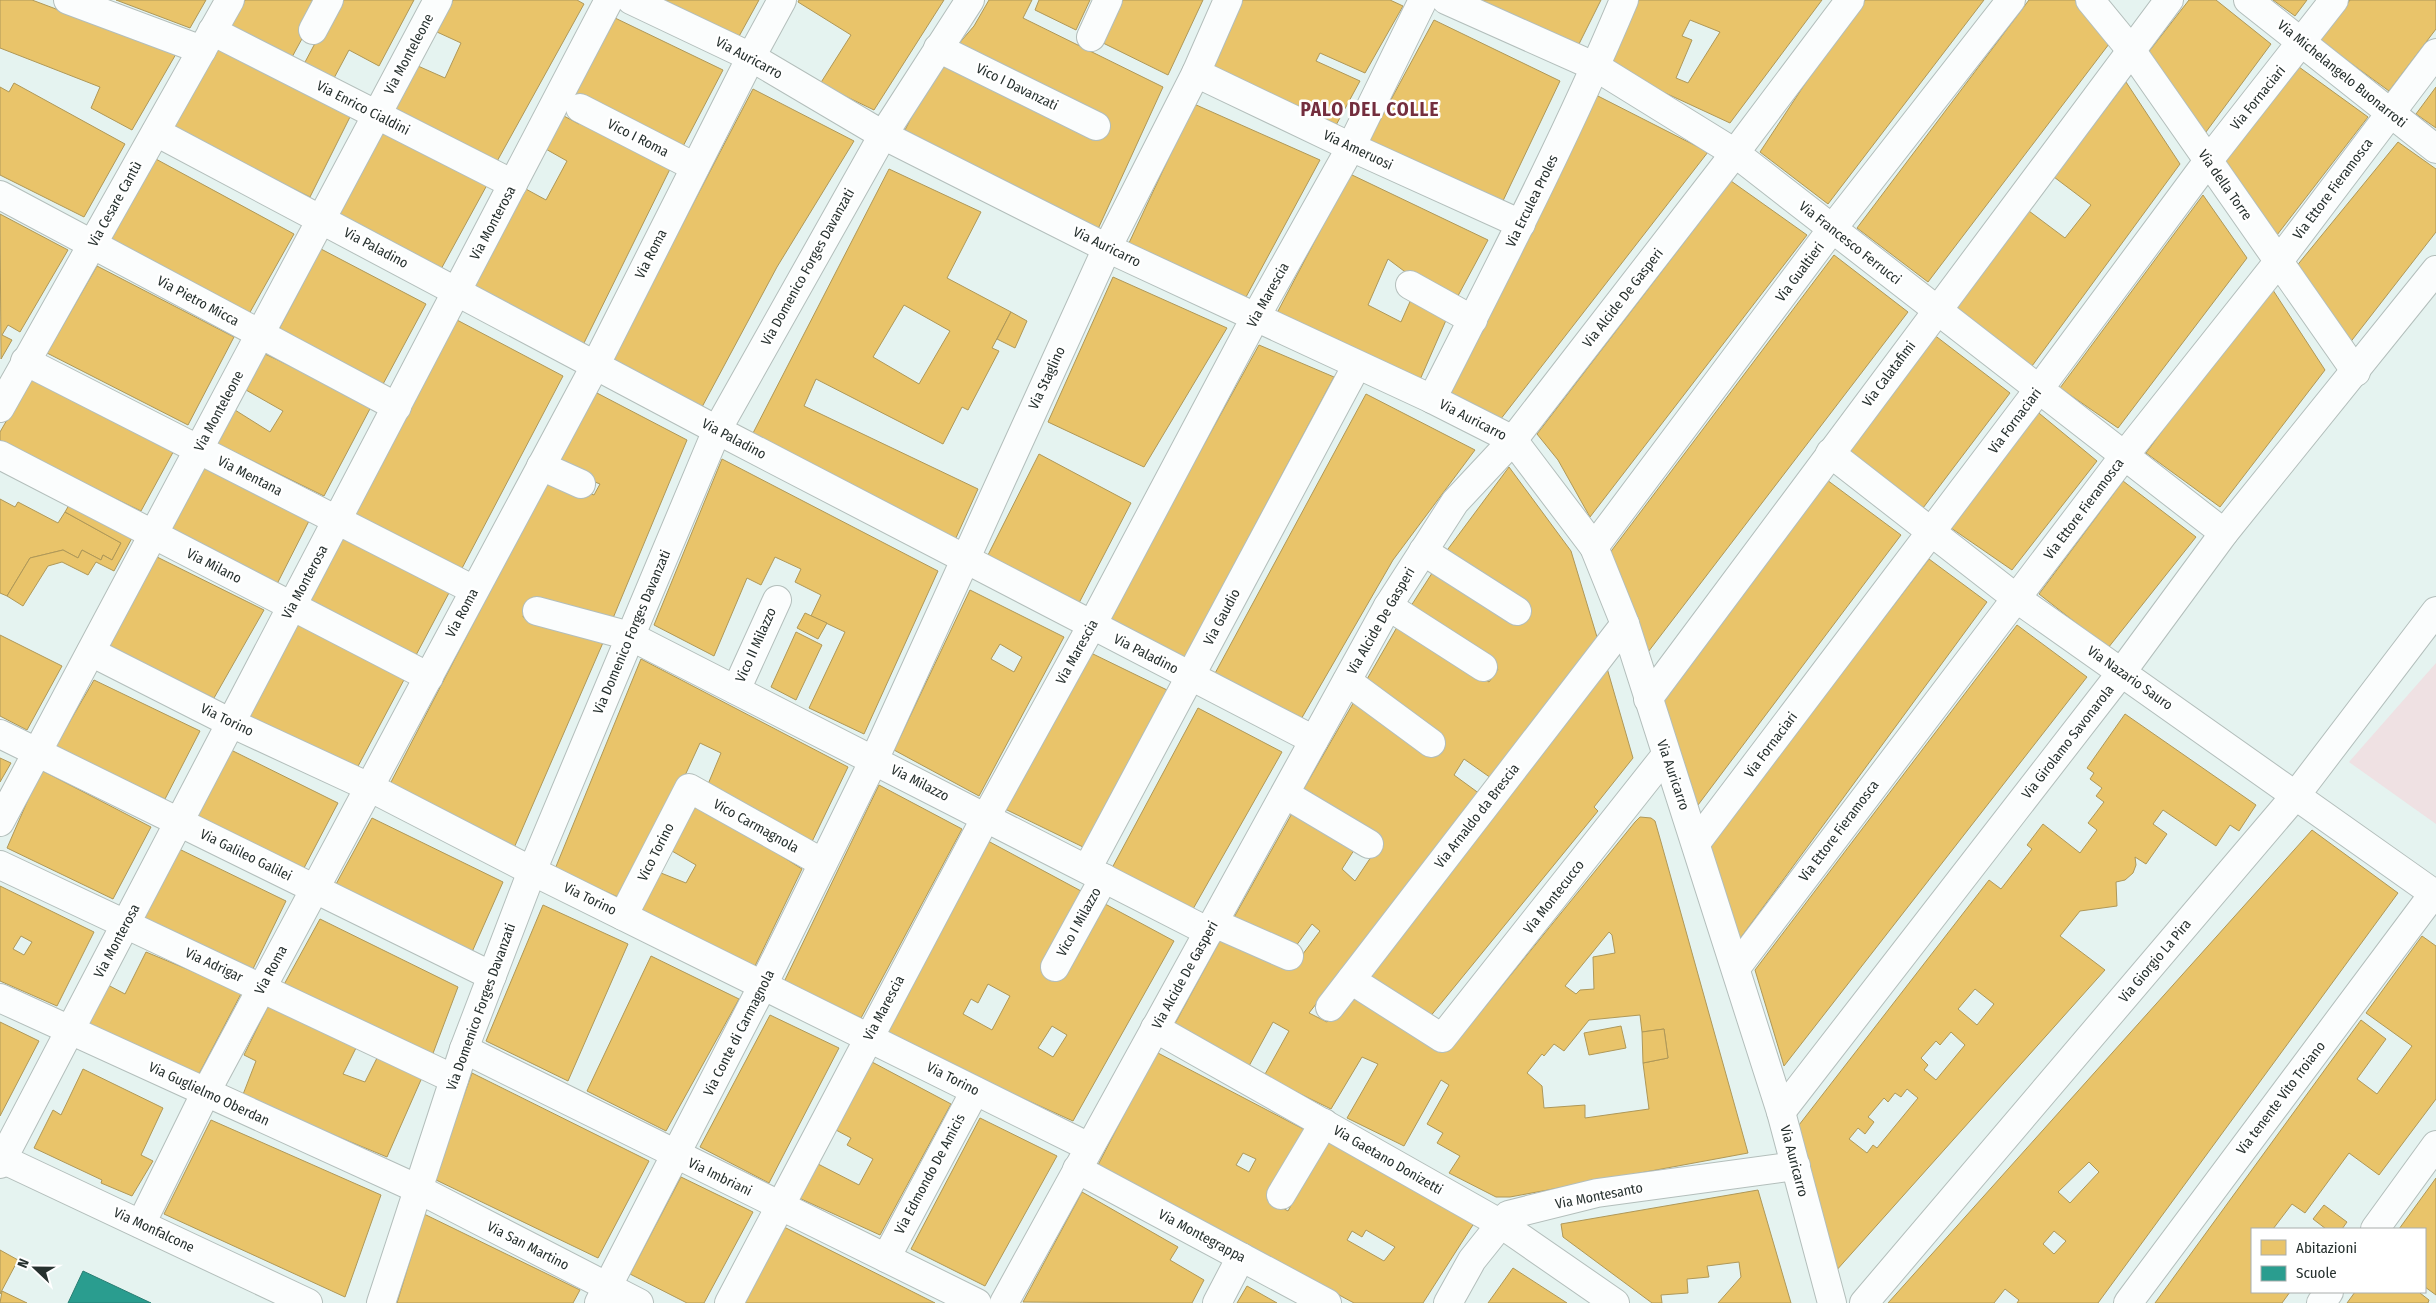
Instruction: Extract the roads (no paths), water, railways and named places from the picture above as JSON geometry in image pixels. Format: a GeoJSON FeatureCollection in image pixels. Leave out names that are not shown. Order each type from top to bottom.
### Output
{"type":"FeatureCollection","features":[{"type":"Feature","properties":{"kind":"street","name":"Via Enrico Cialdini"},"geometry":{"type":"LineString","coordinates":[[68,0],[207,40],[377,115],[513,184]]}},
{"type":"Feature","properties":{"kind":"street","name":"Via Cesare Cantù"},"geometry":{"type":"LineString","coordinates":[[0,408],[230,0]]}},
{"type":"Feature","properties":{"kind":"street"},"geometry":{"type":"LineString","coordinates":[[313,30],[329,0]]}},
{"type":"Feature","properties":{"kind":"street","name":"Via Monteleone"},"geometry":{"type":"LineString","coordinates":[[0,822],[438,0]]}},
{"type":"Feature","properties":{"kind":"street","name":"Via Monterosa"},"geometry":{"type":"LineString","coordinates":[[1,1160],[609,0]]}},
{"type":"Feature","properties":{"kind":"street","name":"Via Auricarro"},"geometry":{"type":"LineString","coordinates":[[631,0],[751,57],[883,135],[1107,248],[1432,399],[1513,440],[1594,547],[1625,624],[1781,1112],[1832,1303]]}},
{"type":"Feature","properties":{"kind":"street","name":"Via Roma"},"geometry":{"type":"LineString","coordinates":[[141,1224],[206,1092],[595,366],[751,57],[782,0]]}},
{"type":"Feature","properties":{"kind":"street","name":"Via Domenico Forges Davanzati"},"geometry":{"type":"LineString","coordinates":[[381,1303],[464,1049],[532,871],[717,430],[883,135],[970,0]]}},
{"type":"Feature","properties":{"kind":"street"},"geometry":{"type":"LineString","coordinates":[[1091,37],[1108,0]]}},
{"type":"Feature","properties":{"kind":"street","name":"Via Staglino"},"geometry":{"type":"LineString","coordinates":[[874,760],[1107,248],[1196,73],[1228,0]]}},
{"type":"Feature","properties":{"kind":"street","name":"Via Marescia"},"geometry":{"type":"LineString","coordinates":[[729,1303],[986,817],[1092,625],[1255,318],[1351,147],[1423,0]]}},
{"type":"Feature","properties":{"kind":"street","name":"Via Francesco Ferrucci"},"geometry":{"type":"LineString","coordinates":[[1446,0],[1596,67],[1735,153],[2224,533]]}},
{"type":"Feature","properties":{"kind":"street","name":"Via Erculea Proles"},"geometry":{"type":"LineString","coordinates":[[1432,399],[1522,224],[1596,67],[1624,0]]}},
{"type":"Feature","properties":{"kind":"street","name":"Via Alcide De Gasperi"},"geometry":{"type":"LineString","coordinates":[[1004,1303],[1388,606],[1423,551],[1455,502],[1513,440],[1735,153],[1850,0]]}},
{"type":"Feature","properties":{"kind":"street","name":"Via Gualtieri"},"geometry":{"type":"LineString","coordinates":[[1594,547],[1832,229],[2011,0]]}},
{"type":"Feature","properties":{"kind":"street","name":"Via della Torre"},"geometry":{"type":"LineString","coordinates":[[2090,0],[2131,50],[2356,372]]}},
{"type":"Feature","properties":{"kind":"street","name":"Via Calatafimi"},"geometry":{"type":"LineString","coordinates":[[1648,699],[2169,0]]}},
{"type":"Feature","properties":{"kind":"street","name":"Via Michelangelo Buonarroti"},"geometry":{"type":"LineString","coordinates":[[2248,0],[2436,149]]}},
{"type":"Feature","properties":{"kind":"street","name":"Via Fornaciari"},"geometry":{"type":"LineString","coordinates":[[1696,843],[2039,389],[2208,161],[2334,0]]}},
{"type":"Feature","properties":{"kind":"street","name":"Vico I Davanzati"},"geometry":{"type":"LineString","coordinates":[[938,48],[1096,126]]}},
{"type":"Feature","properties":{"kind":"street","name":"Via Ettore Fieramosca"},"geometry":{"type":"LineString","coordinates":[[1736,968],[2124,456],[2278,262],[2436,53]]}},
{"type":"Feature","properties":{"kind":"street","name":"Via Ameruosi"},"geometry":{"type":"LineString","coordinates":[[1196,73],[1351,147],[1522,224]]}},
{"type":"Feature","properties":{"kind":"street","name":"Vico I Roma"},"geometry":{"type":"LineString","coordinates":[[580,108],[696,167]]}},
{"type":"Feature","properties":{"kind":"street","name":"Via Paladino"},"geometry":{"type":"LineString","coordinates":[[156,132],[595,366],[1314,740]]}},
{"type":"Feature","properties":{"kind":"street","name":"Via Pietro Micca"},"geometry":{"type":"LineString","coordinates":[[0,195],[397,406]]}},
{"type":"Feature","properties":{"kind":"street","name":"Via Girolamo Savonarola"},"geometry":{"type":"LineString","coordinates":[[1781,1112],[2121,673],[2224,533],[2356,372],[2436,270]]}},
{"type":"Feature","properties":{"kind":"street"},"geometry":{"type":"LineString","coordinates":[[1410,285],[1472,320]]}},
{"type":"Feature","properties":{"kind":"street","name":"Via Mentana"},"geometry":{"type":"LineString","coordinates":[[26,361],[474,590]]}},
{"type":"Feature","properties":{"kind":"street","name":"Via Gaudio"},"geometry":{"type":"LineString","coordinates":[[1095,874],[1191,677],[1357,365]]}},
{"type":"Feature","properties":{"kind":"street","name":"Via Nazario Sauro"},"geometry":{"type":"LineString","coordinates":[[1830,453],[2016,598],[2435,894]]}},
{"type":"Feature","properties":{"kind":"street","name":"Via Milano"},"geometry":{"type":"LineString","coordinates":[[0,455],[428,676]]}},
{"type":"Feature","properties":{"kind":"street"},"geometry":{"type":"LineString","coordinates":[[540,466],[581,484]]}},
{"type":"Feature","properties":{"kind":"street"},"geometry":{"type":"LineString","coordinates":[[1423,551],[1517,611]]}},
{"type":"Feature","properties":{"kind":"street","name":"Vico II Milazzo"},"geometry":{"type":"LineString","coordinates":[[736,690],[777,600]]}},
{"type":"Feature","properties":{"kind":"street"},"geometry":{"type":"LineString","coordinates":[[1388,606],[1483,666]]}},
{"type":"Feature","properties":{"kind":"street","name":"Via Milazzo"},"geometry":{"type":"LineString","coordinates":[[537,611],[630,636],[1095,874],[1212,928],[1289,956]]}},
{"type":"Feature","properties":{"kind":"street","name":"Via Giorgio La Pira"},"geometry":{"type":"LineString","coordinates":[[1864,1303],[2296,795],[2436,611]]}},
{"type":"Feature","properties":{"kind":"street","name":"Via Arnaldo da Brescia"},"geometry":{"type":"LineString","coordinates":[[1330,1007],[1625,624]]}},
{"type":"Feature","properties":{"kind":"street","name":"Via Torino"},"geometry":{"type":"LineString","coordinates":[[91,652],[231,723],[369,787],[532,871],[975,1090],[1083,1158]]}},
{"type":"Feature","properties":{"kind":"street"},"geometry":{"type":"LineString","coordinates":[[1347,680],[1431,743]]}},
{"type":"Feature","properties":{"kind":"street","name":"Via Galileo Galilei"},"geometry":{"type":"LineString","coordinates":[[0,734],[492,976]]}},
{"type":"Feature","properties":{"kind":"street","name":"Via Montecucco"},"geometry":{"type":"LineString","coordinates":[[1351,980],[1442,1038],[1666,755]]}},
{"type":"Feature","properties":{"kind":"street","name":"Via Conte di Carmagnola"},"geometry":{"type":"LineString","coordinates":[[603,1295],[676,1156],[874,760]]}},
{"type":"Feature","properties":{"kind":"street","name":"Vico Carmagnola"},"geometry":{"type":"LineString","coordinates":[[689,788],[823,863]]}},
{"type":"Feature","properties":{"kind":"street","name":"Vico Torino"},"geometry":{"type":"LineString","coordinates":[[623,916],[689,788]]}},
{"type":"Feature","properties":{"kind":"street"},"geometry":{"type":"LineString","coordinates":[[1285,794],[1369,844]]}},
{"type":"Feature","properties":{"kind":"street","name":"Via Adrigar"},"geometry":{"type":"LineString","coordinates":[[0,865],[454,1079]]}},
{"type":"Feature","properties":{"kind":"street","name":"Vico I Milazzo"},"geometry":{"type":"LineString","coordinates":[[1055,967],[1095,874]]}},
{"type":"Feature","properties":{"kind":"street","name":"Via tenente Vito Troiano"},"geometry":{"type":"LineString","coordinates":[[2128,1303],[2435,894]]}},
{"type":"Feature","properties":{"kind":"street","name":"Via Guglielmo Oberdan"},"geometry":{"type":"LineString","coordinates":[[0,998],[418,1189]]}},
{"type":"Feature","properties":{"kind":"street","name":"Via Gaetano Donizetti"},"geometry":{"type":"LineString","coordinates":[[1155,1028],[1501,1224],[1615,1303]]}},
{"type":"Feature","properties":{"kind":"street","name":"Via Imbriani"},"geometry":{"type":"LineString","coordinates":[[464,1049],[676,1156],[977,1303]]}},
{"type":"Feature","properties":{"kind":"street","name":"Via Edmondo De Amicis"},"geometry":{"type":"LineString","coordinates":[[886,1258],[975,1090]]}},
{"type":"Feature","properties":{"kind":"street"},"geometry":{"type":"LineString","coordinates":[[1281,1195],[1324,1124]]}},
{"type":"Feature","properties":{"kind":"street"},"geometry":{"type":"LineString","coordinates":[[2376,1228],[2436,1145]]}},
{"type":"Feature","properties":{"kind":"street","name":"Via Montegrappa"},"geometry":{"type":"LineString","coordinates":[[1083,1158],[1241,1256],[1328,1303]]}},
{"type":"Feature","properties":{"kind":"street","name":"Via Monfalcone"},"geometry":{"type":"LineString","coordinates":[[1,1160],[308,1303]]}},
{"type":"Feature","properties":{"kind":"street","name":"Via Montesanto"},"geometry":{"type":"LineString","coordinates":[[1448,1303],[1472,1260],[1508,1215],[1597,1194],[1796,1166]]}},
{"type":"Feature","properties":{"kind":"street","name":"Via San Martino"},"geometry":{"type":"LineString","coordinates":[[418,1189],[603,1295],[639,1303]]}},
{"type":"Feature","properties":{"kind":"street"},"geometry":{"type":"LineString","coordinates":[[1217,1303],[1241,1256]]}},
{"type":"Feature","properties":{"kind":"district","name":"PALO DEL COLLE"},"geometry":{"type":"Point","coordinates":[1370,109]}}]}
